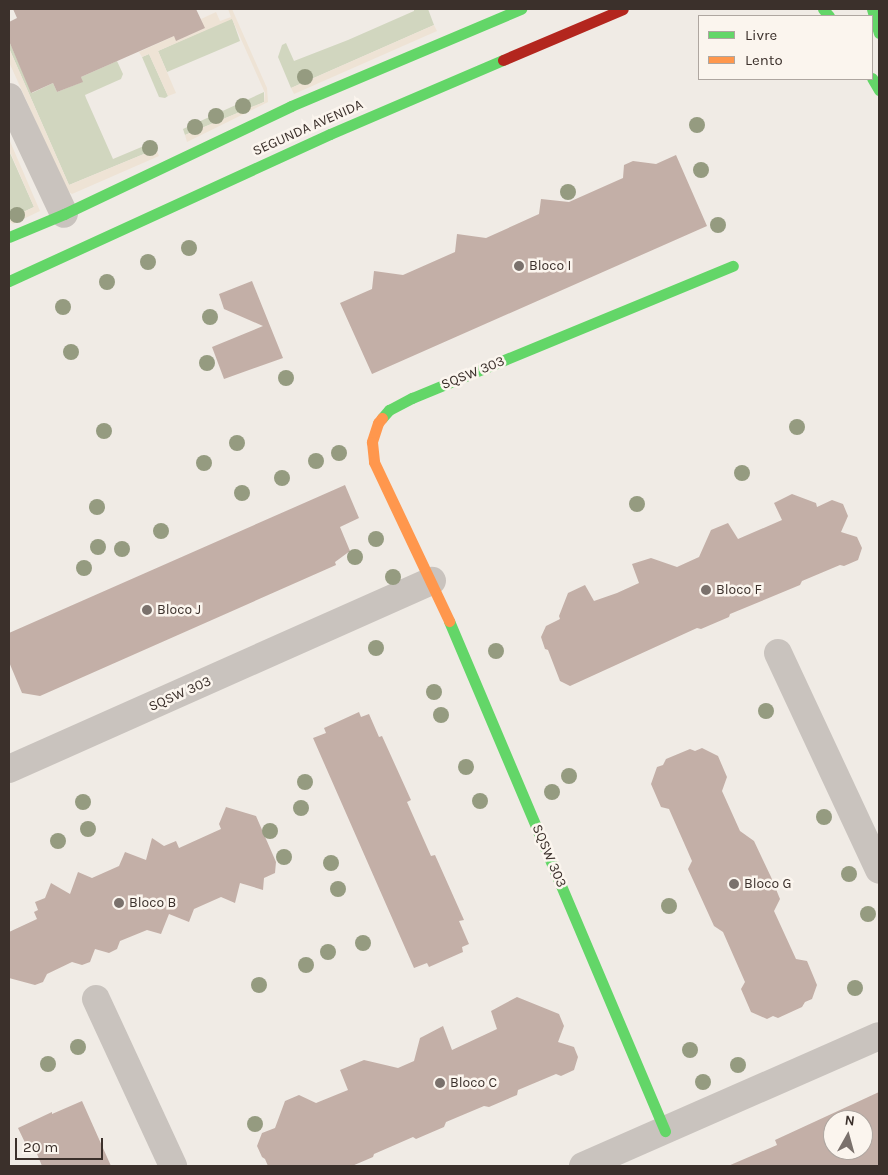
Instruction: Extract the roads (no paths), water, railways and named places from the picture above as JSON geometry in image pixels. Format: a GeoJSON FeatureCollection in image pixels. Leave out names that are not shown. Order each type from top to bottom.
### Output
{"type":"FeatureCollection","features":[{"type":"Feature","properties":{"kind":"street","name":"SEGUNDA AVENIDA"},"geometry":{"type":"LineString","coordinates":[[9,237],[64,214],[290,106],[521,9]]}},
{"type":"Feature","properties":{"kind":"street","name":"SEGUNDA AVENIDA"},"geometry":{"type":"LineString","coordinates":[[9,281],[330,134],[623,9]]}},
{"type":"Feature","properties":{"kind":"street"},"geometry":{"type":"LineString","coordinates":[[872,9],[879,33]]}},
{"type":"Feature","properties":{"kind":"street"},"geometry":{"type":"LineString","coordinates":[[9,97],[64,214]]}},
{"type":"Feature","properties":{"kind":"street","name":"SQSW 303"},"geometry":{"type":"LineString","coordinates":[[665,1132],[432,581],[374,462],[372,442],[378,423],[389,410],[412,398],[733,266]]}},
{"type":"Feature","properties":{"kind":"street","name":"SQSW 303"},"geometry":{"type":"LineString","coordinates":[[9,769],[432,581]]}},
{"type":"Feature","properties":{"kind":"street"},"geometry":{"type":"LineString","coordinates":[[778,653],[879,870]]}},
{"type":"Feature","properties":{"kind":"street"},"geometry":{"type":"LineString","coordinates":[[96,999],[173,1166]]}},
{"type":"Feature","properties":{"kind":"street"},"geometry":{"type":"LineString","coordinates":[[583,1166],[665,1132],[879,1036]]}},
{"type":"Feature","properties":{"kind":"place","name":"Bloco I"},"geometry":{"type":"Point","coordinates":[519,266]}},
{"type":"Feature","properties":{"kind":"place","name":"Bloco F"},"geometry":{"type":"Point","coordinates":[706,590]}},
{"type":"Feature","properties":{"kind":"place","name":"Bloco J"},"geometry":{"type":"Point","coordinates":[147,610]}},
{"type":"Feature","properties":{"kind":"place","name":"Bloco G"},"geometry":{"type":"Point","coordinates":[734,884]}},
{"type":"Feature","properties":{"kind":"place","name":"Bloco B"},"geometry":{"type":"Point","coordinates":[119,903]}},
{"type":"Feature","properties":{"kind":"place","name":"Bloco C"},"geometry":{"type":"Point","coordinates":[440,1083]}}]}
